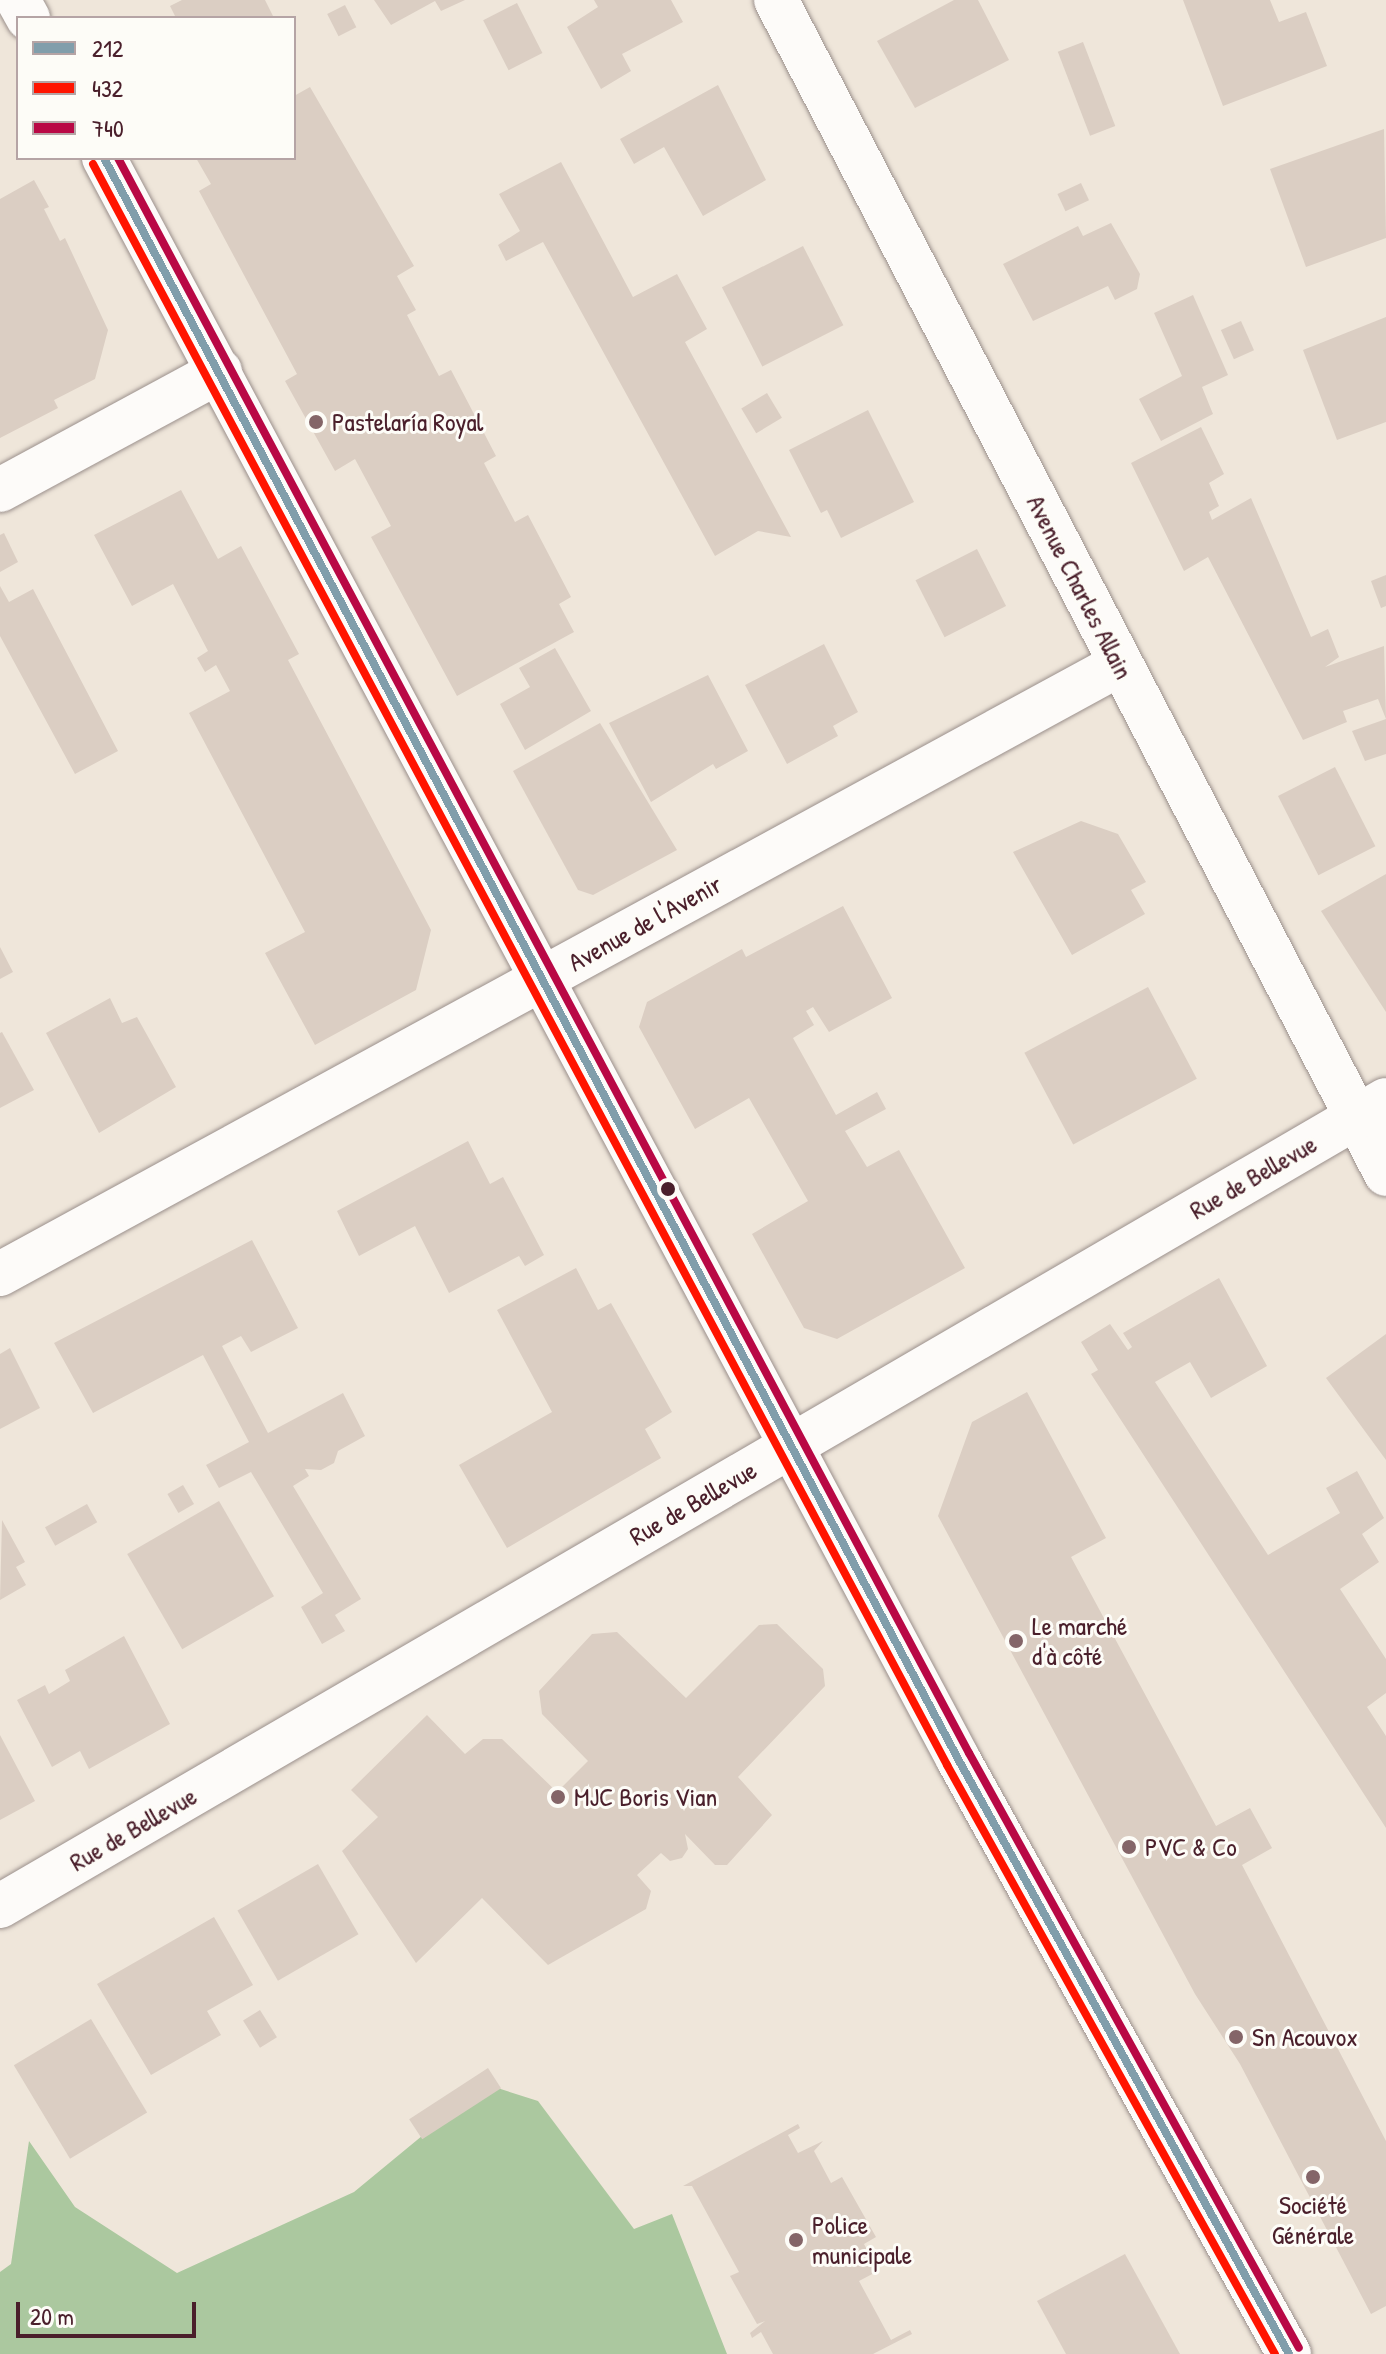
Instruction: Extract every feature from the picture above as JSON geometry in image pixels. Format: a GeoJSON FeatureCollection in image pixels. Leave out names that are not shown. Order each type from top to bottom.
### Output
{"type":"FeatureCollection","features":[{"type":"Feature","properties":{"kind":"street","name":"Avenue Charles Allain"},"geometry":{"type":"LineString","coordinates":[[776,0],[1120,664],[1370,1109],[1386,1174]]}},
{"type":"Feature","properties":{"kind":"street"},"geometry":{"type":"LineString","coordinates":[[105,160],[790,1446],[1289,2354]]}},
{"type":"Feature","properties":{"kind":"street"},"geometry":{"type":"LineString","coordinates":[[0,490],[220,371]]}},
{"type":"Feature","properties":{"kind":"street","name":"Avenue de l'Avenir"},"geometry":{"type":"LineString","coordinates":[[0,1274],[1120,664]]}},
{"type":"Feature","properties":{"kind":"street","name":"Rue de Bellevue"},"geometry":{"type":"LineString","coordinates":[[0,1906],[1370,1109]]}},
{"type":"Feature","properties":{"kind":"green space"},"geometry":{"type":"Polygon","coordinates":[[[485,2084],[538,2101],[634,2229],[672,2214],[727,2354],[0,2354],[0,2272],[11,2264],[29,2141],[75,2207],[177,2273],[354,2192],[485,2084]]]}},
{"type":"Feature","properties":{"kind":"building"},"geometry":{"type":"Polygon","coordinates":[[[182,0],[265,0],[273,16],[175,16],[170,6],[182,0]]]}},
{"type":"Feature","properties":{"kind":"building"},"geometry":{"type":"Polygon","coordinates":[[[374,0],[465,0],[441,11],[435,1],[391,25],[374,0]]]}},
{"type":"Feature","properties":{"kind":"building"},"geometry":{"type":"Polygon","coordinates":[[[594,0],[671,0],[683,22],[622,54],[631,71],[601,89],[567,27],[598,7],[594,0]]]}},
{"type":"Feature","properties":{"kind":"building"},"geometry":{"type":"Polygon","coordinates":[[[954,0],[978,0],[1009,60],[915,108],[877,41],[954,0]]]}},
{"type":"Feature","properties":{"kind":"building"},"geometry":{"type":"Polygon","coordinates":[[[1183,0],[1270,0],[1279,22],[1306,12],[1327,66],[1223,106],[1183,0]]]}},
{"type":"Feature","properties":{"kind":"building"},"geometry":{"type":"Polygon","coordinates":[[[517,3],[542,53],[509,70],[483,20],[517,3]]]}},
{"type":"Feature","properties":{"kind":"building"},"geometry":{"type":"Polygon","coordinates":[[[345,5],[356,27],[339,36],[327,14],[345,5]]]}},
{"type":"Feature","properties":{"kind":"building"},"geometry":{"type":"Polygon","coordinates":[[[1083,42],[1115,126],[1090,136],[1058,52],[1083,42]]]}},
{"type":"Feature","properties":{"kind":"building"},"geometry":{"type":"Polygon","coordinates":[[[718,85],[766,180],[703,216],[664,147],[634,164],[620,139],[718,85]]]}},
{"type":"Feature","properties":{"kind":"building"},"geometry":{"type":"Polygon","coordinates":[[[310,87],[414,266],[397,276],[416,310],[407,315],[439,376],[451,370],[496,456],[484,463],[515,522],[528,515],[571,597],[559,604],[574,632],[457,696],[371,537],[391,526],[355,459],[335,471],[285,381],[297,374],[199,191],[211,184],[197,160],[296,160],[296,95],[310,87]]]}},
{"type":"Feature","properties":{"kind":"building"},"geometry":{"type":"Polygon","coordinates":[[[1384,129],[1386,238],[1306,267],[1270,169],[1384,129]]]}},
{"type":"Feature","properties":{"kind":"building"},"geometry":{"type":"Polygon","coordinates":[[[561,162],[633,297],[677,274],[707,329],[685,342],[791,537],[758,531],[715,556],[543,242],[506,261],[498,245],[520,231],[499,194],[561,162]]]}},
{"type":"Feature","properties":{"kind":"building"},"geometry":{"type":"Polygon","coordinates":[[[34,180],[49,207],[44,209],[60,241],[65,238],[108,330],[95,379],[54,400],[58,408],[0,438],[0,199],[34,180]]]}},
{"type":"Feature","properties":{"kind":"building"},"geometry":{"type":"Polygon","coordinates":[[[1081,183],[1089,200],[1065,211],[1057,194],[1081,183]]]}},
{"type":"Feature","properties":{"kind":"building"},"geometry":{"type":"Polygon","coordinates":[[[1111,223],[1140,274],[1137,289],[1115,300],[1108,286],[1033,321],[1003,264],[1078,226],[1083,236],[1111,223]]]}},
{"type":"Feature","properties":{"kind":"building"},"geometry":{"type":"Polygon","coordinates":[[[803,246],[843,325],[762,367],[722,287],[803,246]]]}},
{"type":"Feature","properties":{"kind":"building"},"geometry":{"type":"Polygon","coordinates":[[[1193,295],[1228,375],[1202,387],[1213,414],[1161,441],[1139,399],[1182,376],[1154,313],[1193,295]]]}},
{"type":"Feature","properties":{"kind":"building"},"geometry":{"type":"Polygon","coordinates":[[[1386,317],[1386,422],[1337,440],[1303,350],[1386,317]]]}},
{"type":"Feature","properties":{"kind":"building"},"geometry":{"type":"Polygon","coordinates":[[[1241,321],[1254,350],[1234,359],[1221,330],[1241,321]]]}},
{"type":"Feature","properties":{"kind":"building"},"geometry":{"type":"Polygon","coordinates":[[[767,393],[782,418],[756,433],[741,408],[767,393]]]}},
{"type":"Feature","properties":{"kind":"building"},"geometry":{"type":"Polygon","coordinates":[[[868,410],[914,502],[841,538],[827,510],[821,513],[789,450],[868,410]]]}},
{"type":"Feature","properties":{"kind":"building"},"geometry":{"type":"Polygon","coordinates":[[[1201,427],[1224,474],[1209,483],[1219,506],[1209,512],[1212,520],[1251,498],[1311,637],[1328,629],[1339,657],[1325,667],[1384,646],[1386,719],[1378,699],[1343,711],[1347,722],[1303,740],[1208,557],[1184,571],[1131,463],[1201,427]]]}},
{"type":"Feature","properties":{"kind":"building"},"geometry":{"type":"Polygon","coordinates":[[[181,490],[218,559],[241,546],[299,654],[288,660],[431,930],[416,990],[315,1045],[265,953],[305,932],[189,713],[230,691],[216,665],[205,672],[197,658],[208,651],[173,584],[132,606],[94,535],[181,490]]]}},
{"type":"Feature","properties":{"kind":"building"},"geometry":{"type":"Polygon","coordinates":[[[4,533],[18,562],[0,572],[0,535],[4,533]]]}},
{"type":"Feature","properties":{"kind":"building"},"geometry":{"type":"Polygon","coordinates":[[[977,549],[1006,606],[945,637],[916,580],[977,549]]]}},
{"type":"Feature","properties":{"kind":"building"},"geometry":{"type":"Polygon","coordinates":[[[1386,575],[1386,606],[1381,608],[1371,581],[1386,575]]]}},
{"type":"Feature","properties":{"kind":"building"},"geometry":{"type":"Polygon","coordinates":[[[0,586],[9,602],[33,589],[118,751],[75,774],[0,636],[0,586]]]}},
{"type":"Feature","properties":{"kind":"building"},"geometry":{"type":"Polygon","coordinates":[[[824,644],[858,712],[833,726],[838,736],[787,764],[745,685],[824,644]]]}},
{"type":"Feature","properties":{"kind":"building"},"geometry":{"type":"Polygon","coordinates":[[[555,648],[591,711],[525,750],[500,704],[530,687],[519,668],[555,648]]]}},
{"type":"Feature","properties":{"kind":"building"},"geometry":{"type":"Polygon","coordinates":[[[708,675],[748,751],[716,769],[713,764],[651,802],[609,723],[708,675]]]}},
{"type":"Feature","properties":{"kind":"building"},"geometry":{"type":"Polygon","coordinates":[[[1386,719],[1386,754],[1365,761],[1352,731],[1386,719]]]}},
{"type":"Feature","properties":{"kind":"building"},"geometry":{"type":"Polygon","coordinates":[[[600,723],[677,850],[593,895],[578,890],[513,771],[600,723]]]}},
{"type":"Feature","properties":{"kind":"building"},"geometry":{"type":"Polygon","coordinates":[[[1335,767],[1375,846],[1318,875],[1278,796],[1335,767]]]}},
{"type":"Feature","properties":{"kind":"building"},"geometry":{"type":"Polygon","coordinates":[[[1081,821],[1118,834],[1146,882],[1131,890],[1145,914],[1072,955],[1013,852],[1081,821]]]}},
{"type":"Feature","properties":{"kind":"building"},"geometry":{"type":"Polygon","coordinates":[[[1386,874],[1386,1012],[1321,911],[1386,874]]]}},
{"type":"Feature","properties":{"kind":"building"},"geometry":{"type":"Polygon","coordinates":[[[843,906],[892,998],[829,1032],[813,1007],[806,1011],[814,1025],[793,1038],[836,1115],[877,1092],[886,1109],[845,1131],[867,1167],[899,1150],[965,1268],[837,1339],[804,1328],[752,1234],[808,1201],[749,1098],[695,1129],[639,1027],[647,1002],[742,949],[746,957],[843,906]]]}},
{"type":"Feature","properties":{"kind":"building"},"geometry":{"type":"Polygon","coordinates":[[[0,947],[13,972],[0,979],[0,947]]]}},
{"type":"Feature","properties":{"kind":"building"},"geometry":{"type":"Polygon","coordinates":[[[1148,987],[1197,1079],[1073,1145],[1024,1053],[1148,987]]]}},
{"type":"Feature","properties":{"kind":"building"},"geometry":{"type":"Polygon","coordinates":[[[110,998],[122,1023],[137,1017],[176,1087],[99,1133],[46,1033],[110,998]]]}},
{"type":"Feature","properties":{"kind":"building"},"geometry":{"type":"Polygon","coordinates":[[[0,1033],[34,1090],[0,1108],[0,1033]]]}},
{"type":"Feature","properties":{"kind":"building"},"geometry":{"type":"Polygon","coordinates":[[[468,1141],[490,1184],[503,1177],[544,1255],[525,1266],[519,1256],[449,1293],[415,1226],[359,1256],[337,1211],[468,1141]]]}},
{"type":"Feature","properties":{"kind":"building"},"geometry":{"type":"Polygon","coordinates":[[[252,1240],[298,1328],[251,1352],[241,1336],[222,1346],[268,1433],[343,1393],[365,1436],[338,1451],[334,1463],[321,1470],[305,1469],[309,1476],[293,1486],[361,1599],[335,1615],[345,1631],[322,1644],[301,1607],[323,1593],[251,1472],[219,1488],[206,1465],[249,1442],[203,1355],[93,1413],[54,1343],[252,1240]]]}},
{"type":"Feature","properties":{"kind":"building"},"geometry":{"type":"Polygon","coordinates":[[[576,1268],[598,1310],[611,1303],[672,1412],[645,1429],[661,1458],[507,1548],[459,1465],[552,1412],[497,1310],[576,1268]]]}},
{"type":"Feature","properties":{"kind":"building"},"geometry":{"type":"Polygon","coordinates":[[[1219,1278],[1267,1366],[1211,1398],[1190,1362],[1155,1382],[1268,1555],[1340,1513],[1326,1488],[1357,1471],[1384,1518],[1362,1534],[1379,1562],[1340,1589],[1386,1659],[1386,1693],[1367,1707],[1386,1736],[1386,1828],[1091,1374],[1098,1370],[1081,1342],[1110,1324],[1128,1350],[1132,1347],[1123,1333],[1219,1278]]]}},
{"type":"Feature","properties":{"kind":"building"},"geometry":{"type":"Polygon","coordinates":[[[1386,1334],[1386,1460],[1326,1378],[1386,1334]]]}},
{"type":"Feature","properties":{"kind":"building"},"geometry":{"type":"Polygon","coordinates":[[[10,1348],[40,1408],[0,1429],[0,1354],[10,1348]]]}},
{"type":"Feature","properties":{"kind":"building"},"geometry":{"type":"Polygon","coordinates":[[[1027,1392],[1106,1538],[1071,1557],[1216,1826],[1250,1808],[1272,1848],[1242,1865],[1386,2141],[1386,2306],[1371,2314],[1240,2064],[1195,1994],[938,1516],[972,1422],[1027,1392]]]}},
{"type":"Feature","properties":{"kind":"building"},"geometry":{"type":"Polygon","coordinates":[[[183,1485],[194,1504],[178,1513],[167,1494],[183,1485]]]}},
{"type":"Feature","properties":{"kind":"building"},"geometry":{"type":"Polygon","coordinates":[[[219,1501],[274,1596],[182,1649],[127,1554],[219,1501]]]}},
{"type":"Feature","properties":{"kind":"building"},"geometry":{"type":"Polygon","coordinates":[[[87,1504],[97,1522],[55,1546],[45,1527],[87,1504]]]}},
{"type":"Feature","properties":{"kind":"building"},"geometry":{"type":"Polygon","coordinates":[[[2,1520],[25,1562],[16,1567],[26,1585],[0,1600],[2,1520]]]}},
{"type":"Feature","properties":{"kind":"building","name":"MJC Boris Vian"},"geometry":{"type":"Polygon","coordinates":[[[777,1624],[823,1669],[825,1686],[738,1777],[772,1815],[727,1865],[715,1865],[685,1834],[688,1849],[682,1858],[670,1861],[661,1853],[637,1875],[651,1891],[646,1909],[548,1965],[482,1898],[416,1963],[342,1851],[378,1817],[351,1790],[427,1715],[465,1754],[483,1739],[502,1739],[557,1792],[588,1761],[542,1714],[539,1691],[592,1634],[617,1632],[686,1698],[759,1625],[777,1624]]]}},
{"type":"Feature","properties":{"kind":"building"},"geometry":{"type":"Polygon","coordinates":[[[124,1636],[170,1724],[89,1769],[80,1751],[52,1767],[17,1700],[45,1685],[49,1694],[70,1681],[65,1670],[124,1636]]]}},
{"type":"Feature","properties":{"kind":"building"},"geometry":{"type":"Polygon","coordinates":[[[0,1735],[35,1801],[0,1820],[0,1735]]]}},
{"type":"Feature","properties":{"kind":"building"},"geometry":{"type":"Polygon","coordinates":[[[318,1864],[358,1934],[278,1981],[237,1910],[318,1864]]]}},
{"type":"Feature","properties":{"kind":"building"},"geometry":{"type":"Polygon","coordinates":[[[214,1917],[253,1985],[207,2011],[221,2035],[151,2075],[97,1984],[214,1917]]]}},
{"type":"Feature","properties":{"kind":"building"},"geometry":{"type":"Polygon","coordinates":[[[260,2010],[277,2037],[260,2048],[243,2021],[260,2010]]]}},
{"type":"Feature","properties":{"kind":"building"},"geometry":{"type":"Polygon","coordinates":[[[91,2019],[147,2112],[70,2159],[14,2065],[91,2019]]]}},
{"type":"Feature","properties":{"kind":"building"},"geometry":{"type":"Polygon","coordinates":[[[488,2068],[501,2088],[422,2139],[409,2119],[488,2068]]]}},
{"type":"Feature","properties":{"kind":"building","name":"Police municipale"},"geometry":{"type":"Polygon","coordinates":[[[798,2124],[800,2128],[788,2135],[798,2153],[823,2141],[814,2151],[831,2183],[842,2177],[876,2237],[864,2244],[878,2271],[859,2281],[891,2340],[910,2330],[912,2334],[873,2354],[773,2354],[761,2332],[752,2338],[750,2333],[765,2321],[757,2324],[730,2276],[739,2272],[692,2186],[683,2186],[798,2124]]]}},
{"type":"Feature","properties":{"kind":"building"},"geometry":{"type":"Polygon","coordinates":[[[1125,2254],[1180,2354],[1066,2354],[1037,2301],[1125,2254]]]}},
{"type":"Feature","properties":{"kind":"transit line","name":"212"},"geometry":{"type":"LineString","coordinates":[[105,160],[958,1759],[1289,2354]]}},
{"type":"Feature","properties":{"kind":"transit line","name":"740"},"geometry":{"type":"LineString","coordinates":[[119,160],[969,1753],[1299,2348]]}},
{"type":"Feature","properties":{"kind":"transit line","name":"432"},"geometry":{"type":"LineString","coordinates":[[93,164],[947,1765],[1275,2354]]}},
{"type":"Feature","properties":{"kind":"place","name":"Pastelaría Royal"},"geometry":{"type":"Point","coordinates":[316,422]}},
{"type":"Feature","properties":{"kind":"place","name":"Le marché d'à côté"},"geometry":{"type":"Point","coordinates":[1016,1641]}},
{"type":"Feature","properties":{"kind":"place","name":"MJC Boris Vian"},"geometry":{"type":"Point","coordinates":[558,1797]}},
{"type":"Feature","properties":{"kind":"place","name":"PVC & Co"},"geometry":{"type":"Point","coordinates":[1129,1847]}},
{"type":"Feature","properties":{"kind":"place","name":"Sn Acouvox"},"geometry":{"type":"Point","coordinates":[1236,2037]}},
{"type":"Feature","properties":{"kind":"place","name":"Société Générale"},"geometry":{"type":"Point","coordinates":[1313,2177]}},
{"type":"Feature","properties":{"kind":"place","name":"Police municipale"},"geometry":{"type":"Point","coordinates":[796,2240]}}]}
